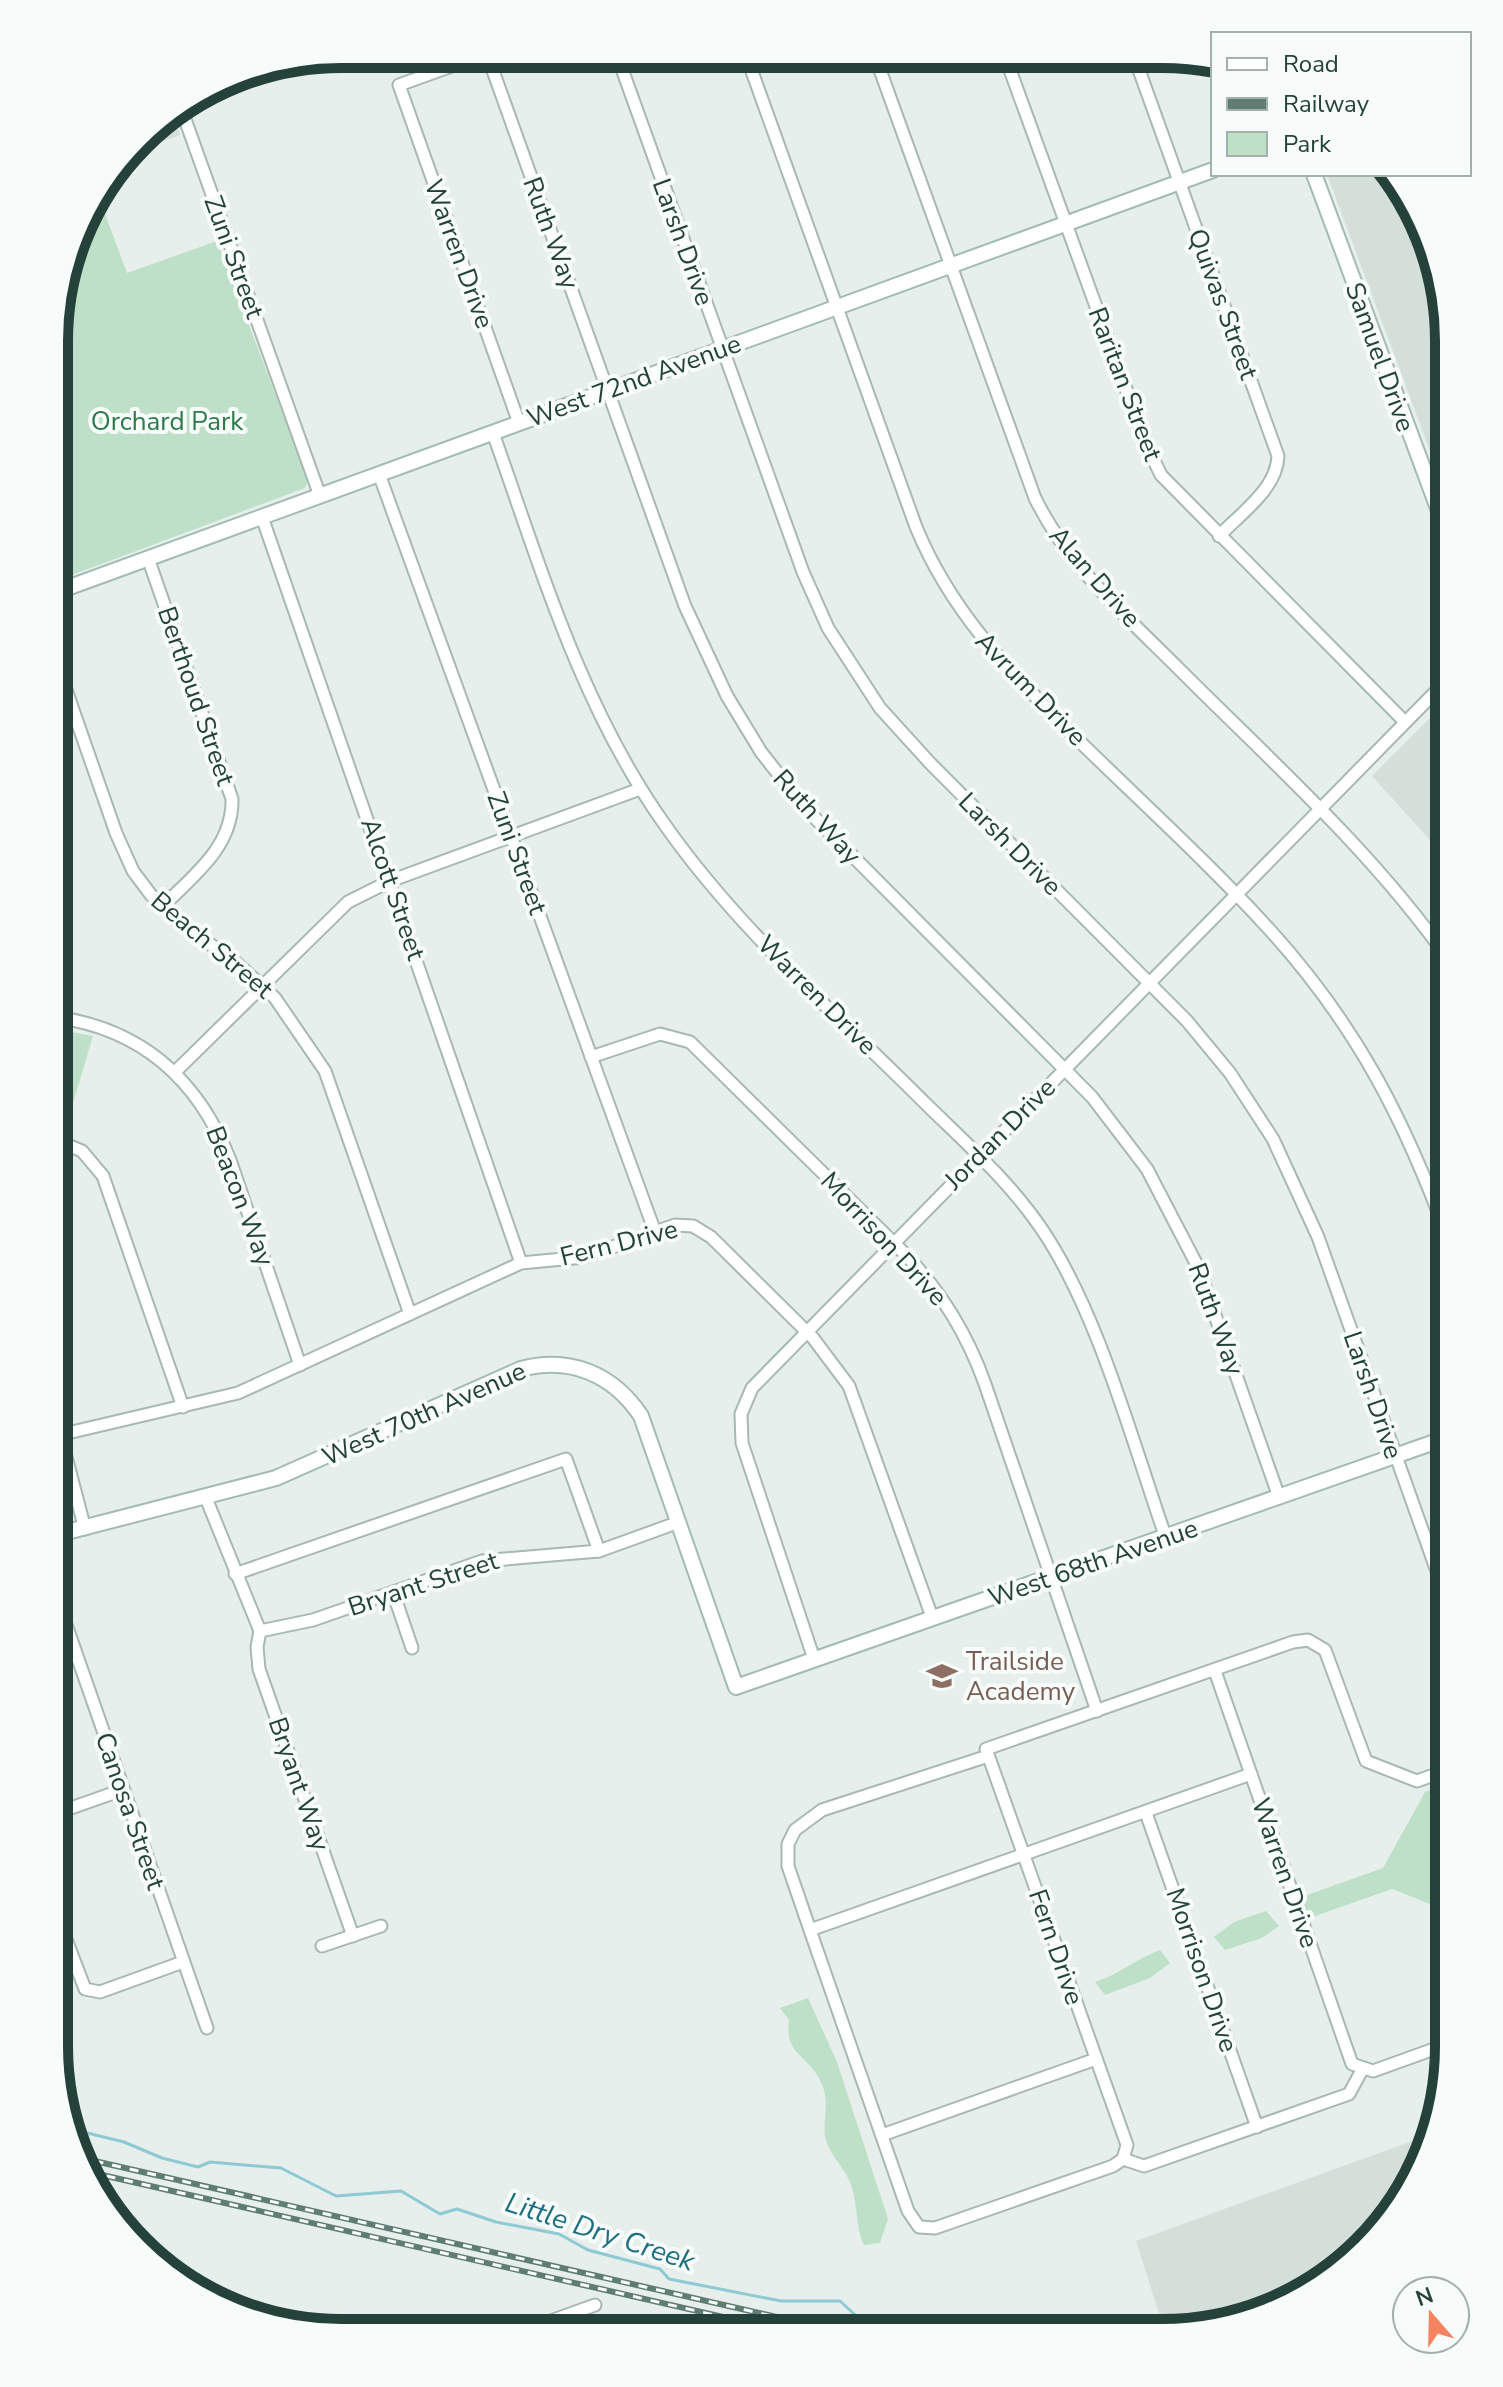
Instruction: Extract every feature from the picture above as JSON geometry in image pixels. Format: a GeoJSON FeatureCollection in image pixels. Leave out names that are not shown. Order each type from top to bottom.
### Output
{"type":"FeatureCollection","features":[{"type":"Feature","properties":{"kind":"street","name":"Warren Drive"},"geometry":{"type":"LineString","coordinates":[[447,68],[399,85],[519,423]]}},
{"type":"Feature","properties":{"kind":"street","name":"Ruth Way"},"geometry":{"type":"LineString","coordinates":[[491,68],[697,636],[727,696],[761,752],[833,839],[1065,1070],[1131,1145],[1175,1217],[1198,1267],[1279,1497]]}},
{"type":"Feature","properties":{"kind":"street","name":"Larsh Drive"},"geometry":{"type":"LineString","coordinates":[[622,68],[721,350],[803,572],[828,628],[880,708],[930,763],[1187,1021],[1230,1073],[1290,1169],[1318,1237],[1394,1457],[1434,1554]]}},
{"type":"Feature","properties":{"kind":"street","name":"Avrum Drive"},"geometry":{"type":"LineString","coordinates":[[751,68],[916,527],[960,611],[1000,661],[1236,895],[1299,963],[1368,1059],[1401,1119],[1434,1204]]}},
{"type":"Feature","properties":{"kind":"street","name":"Alan Drive"},"geometry":{"type":"LineString","coordinates":[[879,68],[1035,498],[1056,536],[1108,598],[1321,809],[1399,891],[1435,940]]}},
{"type":"Feature","properties":{"kind":"street","name":"Raritan Street"},"geometry":{"type":"LineString","coordinates":[[1009,68],[1151,456],[1168,484],[1405,722]]}},
{"type":"Feature","properties":{"kind":"street","name":"Quivas Street"},"geometry":{"type":"LineString","coordinates":[[1138,68],[1278,456],[1268,485],[1219,536]]}},
{"type":"Feature","properties":{"kind":"street","name":"Zuni Street"},"geometry":{"type":"LineString","coordinates":[[185,118],[320,496]]}},
{"type":"Feature","properties":{"kind":"street","name":"West 72nd Avenue"},"geometry":{"type":"LineString","coordinates":[[68,588],[1211,171]]}},
{"type":"Feature","properties":{"kind":"street","name":"Samuel Drive"},"geometry":{"type":"LineString","coordinates":[[1315,176],[1435,500]]}},
{"type":"Feature","properties":{"kind":"street","name":"Warren Drive"},"geometry":{"type":"LineString","coordinates":[[493,433],[577,667],[609,737],[640,789],[690,859],[741,920],[979,1155],[1031,1213],[1073,1284],[1166,1538]]}},
{"type":"Feature","properties":{"kind":"street","name":"Zuni Street"},"geometry":{"type":"LineString","coordinates":[[379,474],[655,1232]]}},
{"type":"Feature","properties":{"kind":"street","name":"Alcott Street"},"geometry":{"type":"LineString","coordinates":[[262,517],[521,1263]]}},
{"type":"Feature","properties":{"kind":"street","name":"Berthoud Street"},"geometry":{"type":"LineString","coordinates":[[148,558],[232,799],[229,827],[218,849],[162,907]]}},
{"type":"Feature","properties":{"kind":"street","name":"Jordan Drive"},"geometry":{"type":"LineString","coordinates":[[814,1659],[740,1433],[741,1414],[752,1388],[1435,692]]}},
{"type":"Feature","properties":{"kind":"street","name":"Beach Street"},"geometry":{"type":"LineString","coordinates":[[68,694],[126,856],[142,883],[162,907],[262,984],[297,1025],[334,1091],[410,1314]]}},
{"type":"Feature","properties":{"kind":"street"},"geometry":{"type":"LineString","coordinates":[[176,1071],[339,909],[390,881],[640,789]]}},
{"type":"Feature","properties":{"kind":"street","name":"Beacon Way"},"geometry":{"type":"LineString","coordinates":[[68,1020],[121,1034],[143,1045],[176,1071],[196,1094],[219,1132],[300,1365]]}},
{"type":"Feature","properties":{"kind":"street","name":"Morrison Drive"},"geometry":{"type":"LineString","coordinates":[[591,1057],[660,1034],[690,1042],[893,1243],[939,1293],[965,1331],[1097,1711]]}},
{"type":"Feature","properties":{"kind":"street"},"geometry":{"type":"LineString","coordinates":[[68,1145],[82,1151],[103,1176],[183,1407]]}},
{"type":"Feature","properties":{"kind":"street","name":"Fern Drive"},"geometry":{"type":"LineString","coordinates":[[68,1434],[238,1393],[521,1263],[584,1257],[685,1225],[701,1230],[806,1331],[836,1365],[857,1400],[932,1617]]}},
{"type":"Feature","properties":{"kind":"street","name":"West 70th Avenue"},"geometry":{"type":"LineString","coordinates":[[68,1532],[206,1498],[296,1470],[521,1369],[559,1364],[592,1372],[614,1386],[635,1406],[649,1433],[736,1687]]}},
{"type":"Feature","properties":{"kind":"street","name":"West 68th Avenue"},"geometry":{"type":"LineString","coordinates":[[736,1687],[1434,1442]]}},
{"type":"Feature","properties":{"kind":"street"},"geometry":{"type":"LineString","coordinates":[[235,1574],[566,1459],[599,1551]]}},
{"type":"Feature","properties":{"kind":"street"},"geometry":{"type":"LineString","coordinates":[[68,1470],[85,1529]]}},
{"type":"Feature","properties":{"kind":"street"},"geometry":{"type":"LineString","coordinates":[[206,1498],[260,1631]]}},
{"type":"Feature","properties":{"kind":"street","name":"Bryant Street"},"geometry":{"type":"LineString","coordinates":[[260,1631],[313,1620],[495,1559],[599,1551],[679,1522]]}},
{"type":"Feature","properties":{"kind":"street"},"geometry":{"type":"LineString","coordinates":[[393,1592],[412,1648]]}},
{"type":"Feature","properties":{"kind":"street","name":"Bryant Way"},"geometry":{"type":"LineString","coordinates":[[260,1631],[257,1647],[259,1669],[353,1936]]}},
{"type":"Feature","properties":{"kind":"street"},"geometry":{"type":"LineString","coordinates":[[1434,1775],[1417,1781],[1366,1761],[1325,1650],[1308,1640],[1293,1642],[822,1810],[795,1830],[788,1844],[788,1866],[908,2211],[919,2227],[945,2225],[1113,2166],[1123,2159],[1144,2166],[1257,2127],[1349,2094],[1362,2070],[1373,2071],[1434,2049]]}},
{"type":"Feature","properties":{"kind":"street","name":"Canosa Street"},"geometry":{"type":"LineString","coordinates":[[68,1645],[207,2028]]}},
{"type":"Feature","properties":{"kind":"street","name":"Warren Drive"},"geometry":{"type":"LineString","coordinates":[[1215,1671],[1352,2064],[1362,2070]]}},
{"type":"Feature","properties":{"kind":"street","name":"Fern Drive"},"geometry":{"type":"LineString","coordinates":[[987,1753],[1127,2145],[1123,2159]]}},
{"type":"Feature","properties":{"kind":"street"},"geometry":{"type":"LineString","coordinates":[[810,1930],[1251,1774]]}},
{"type":"Feature","properties":{"kind":"street"},"geometry":{"type":"LineString","coordinates":[[68,1809],[122,1790]]}},
{"type":"Feature","properties":{"kind":"street","name":"Morrison Drive"},"geometry":{"type":"LineString","coordinates":[[1146,1813],[1257,2127]]}},
{"type":"Feature","properties":{"kind":"street"},"geometry":{"type":"LineString","coordinates":[[322,1946],[381,1926]]}},
{"type":"Feature","properties":{"kind":"street"},"geometry":{"type":"LineString","coordinates":[[68,1948],[85,1989],[100,1992],[183,1962]]}},
{"type":"Feature","properties":{"kind":"street"},"geometry":{"type":"LineString","coordinates":[[882,2135],[1096,2059]]}},
{"type":"Feature","properties":{"kind":"street"},"geometry":{"type":"LineString","coordinates":[[556,2319],[595,2305]]}},
{"type":"Feature","properties":{"kind":"shaded area"},"geometry":{"type":"Polygon","coordinates":[[[176,124],[180,135],[152,145],[176,124]]]}},
{"type":"Feature","properties":{"kind":"shaded area"},"geometry":{"type":"Polygon","coordinates":[[[1328,176],[1380,176],[1414,237],[1426,271],[1433,306],[1435,464],[1328,176]]]}},
{"type":"Feature","properties":{"kind":"shaded area"},"geometry":{"type":"Polygon","coordinates":[[[1435,713],[1435,845],[1372,776],[1435,713]]]}},
{"type":"Feature","properties":{"kind":"shaded area"},"geometry":{"type":"Polygon","coordinates":[[[1418,2139],[1407,2167],[1367,2226],[1328,2263],[1266,2298],[1215,2314],[1161,2319],[1136,2241],[1418,2139]]]}},
{"type":"Feature","properties":{"kind":"green space","name":"Orchard Park"},"geometry":{"type":"Polygon","coordinates":[[[103,208],[127,273],[217,241],[308,480],[305,488],[68,577],[70,306],[77,271],[103,208]]]}},
{"type":"Feature","properties":{"kind":"green space"},"geometry":{"type":"Polygon","coordinates":[[[68,1031],[93,1036],[68,1120],[68,1031]]]}},
{"type":"Feature","properties":{"kind":"green space"},"geometry":{"type":"Polygon","coordinates":[[[1434,1789],[1434,1906],[1392,1889],[1301,1921],[1293,1900],[1383,1868],[1425,1792],[1434,1789]]]}},
{"type":"Feature","properties":{"kind":"green space"},"geometry":{"type":"Polygon","coordinates":[[[1266,1911],[1279,1926],[1262,1938],[1225,1950],[1214,1937],[1234,1922],[1266,1911]]]}},
{"type":"Feature","properties":{"kind":"green space"},"geometry":{"type":"Polygon","coordinates":[[[1160,1950],[1170,1963],[1150,1978],[1105,1995],[1095,1982],[1112,1975],[1160,1950]]]}},
{"type":"Feature","properties":{"kind":"green space"},"geometry":{"type":"Polygon","coordinates":[[[808,1998],[837,2062],[888,2219],[880,2243],[864,2245],[852,2188],[827,2142],[823,2087],[812,2068],[794,2049],[789,2020],[780,2008],[808,1998]]]}},
{"type":"Feature","properties":{"kind":"waterway","name":"Little Dry Creek"},"geometry":{"type":"LineString","coordinates":[[83,2132],[198,2167],[210,2162],[281,2168],[336,2196],[401,2191],[440,2214],[457,2209],[496,2222],[559,2234],[588,2250],[660,2269],[669,2279],[781,2301],[840,2301],[860,2319]]}},
{"type":"Feature","properties":{"kind":"railway"},"geometry":{"type":"LineString","coordinates":[[95,2161],[785,2319]]}},
{"type":"Feature","properties":{"kind":"railway"},"geometry":{"type":"LineString","coordinates":[[101,2175],[732,2319]]}},
{"type":"Feature","properties":{"kind":"place","name":"Trailside Academy"},"geometry":{"type":"Point","coordinates":[942,1676]}}]}
